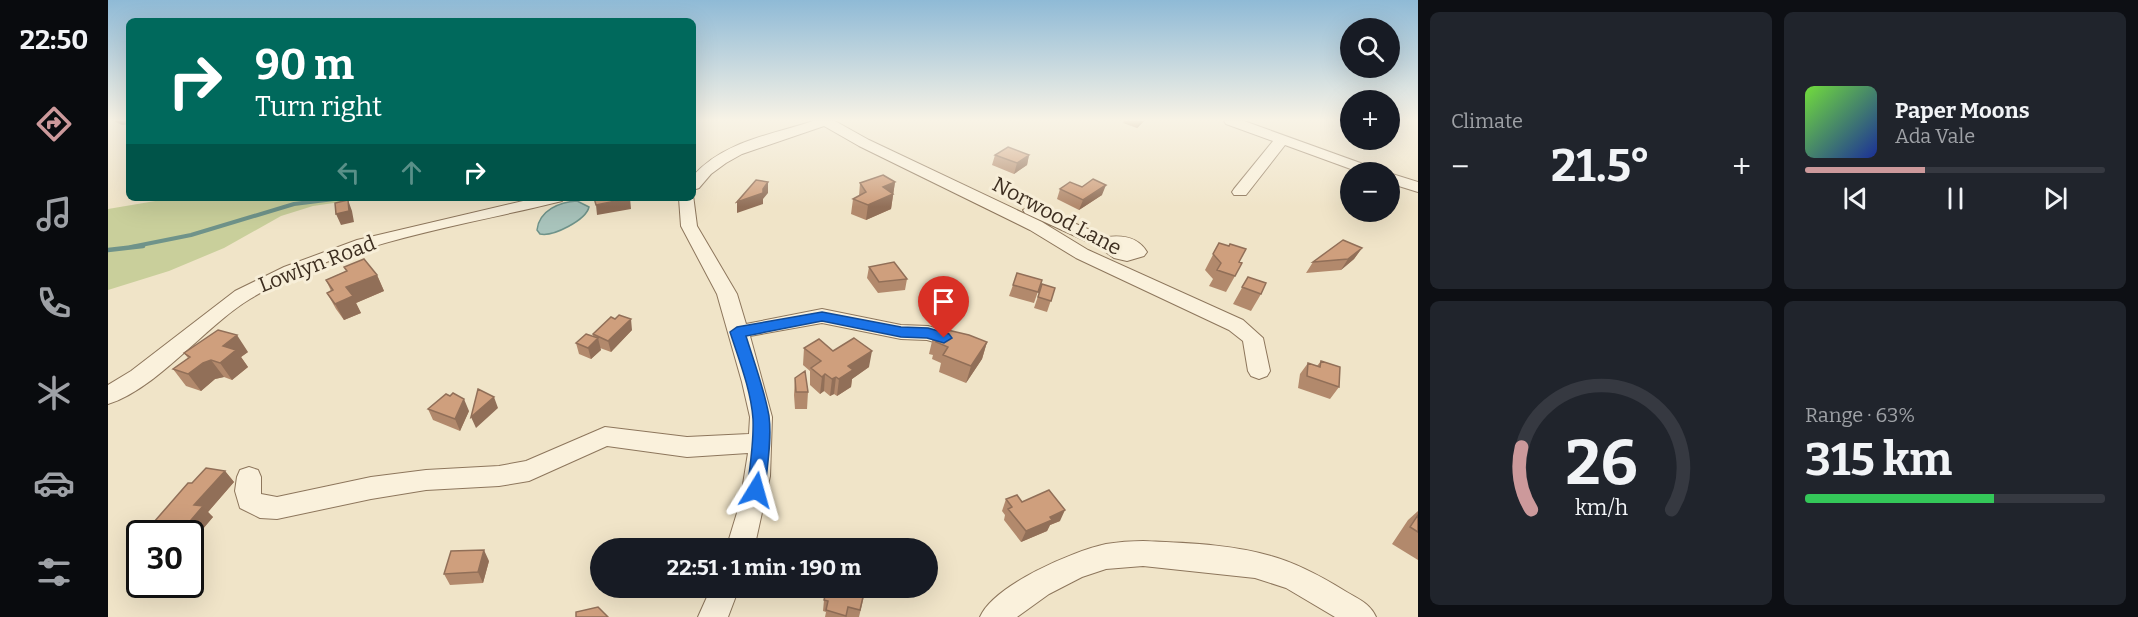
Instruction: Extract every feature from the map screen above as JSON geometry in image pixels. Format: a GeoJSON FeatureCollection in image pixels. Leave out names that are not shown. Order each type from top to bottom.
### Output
{"type":"FeatureCollection","features":[{"type":"Feature","properties":{"kind":"street"},"geometry":{"type":"LineString","coordinates":[[696,181],[713,164],[739,150]]}},
{"type":"Feature","properties":{"kind":"street","name":"Norwood Lane"},"geometry":{"type":"LineString","coordinates":[[878,150],[1036,225],[1082,254],[1248,332],[1255,342],[1259,371]]}},
{"type":"Feature","properties":{"kind":"street"},"geometry":{"type":"LineString","coordinates":[[909,150],[1105,243]]}},
{"type":"Feature","properties":{"kind":"street"},"geometry":{"type":"LineString","coordinates":[[1240,192],[1274,150]]}},
{"type":"Feature","properties":{"kind":"street"},"geometry":{"type":"LineString","coordinates":[[1307,150],[1343,162]]}},
{"type":"Feature","properties":{"kind":"street"},"geometry":{"type":"LineString","coordinates":[[1400,181],[1418,187]]}},
{"type":"Feature","properties":{"kind":"street","name":"Lowlyn Road"},"geometry":{"type":"LineString","coordinates":[[108,396],[139,377],[242,295],[299,267],[363,244],[543,201]]}},
{"type":"Feature","properties":{"kind":"street"},"geometry":{"type":"LineString","coordinates":[[687,201],[687,216],[692,232],[723,285],[756,393],[761,417],[761,443],[753,503],[743,538]]}},
{"type":"Feature","properties":{"kind":"street"},"geometry":{"type":"LineString","coordinates":[[737,332],[822,316],[901,332],[928,333],[961,343]]}},
{"type":"Feature","properties":{"kind":"street"},"geometry":{"type":"LineString","coordinates":[[249,477],[249,500],[260,507],[277,508],[404,483],[499,476],[529,471],[605,436],[687,447],[761,443]]}},
{"type":"Feature","properties":{"kind":"street"},"geometry":{"type":"LineString","coordinates":[[995,617],[1012,603],[1078,565],[1101,557],[1143,553],[1251,564],[1274,569],[1296,578],[1361,617]]}},
{"type":"Feature","properties":{"kind":"street"},"geometry":{"type":"LineString","coordinates":[[713,617],[721,598]]}},
{"type":"Feature","properties":{"kind":"green space"},"geometry":{"type":"Polygon","coordinates":[[[155,201],[347,201],[313,206],[281,216],[224,248],[169,271],[108,290],[108,209],[155,201]]]}},
{"type":"Feature","properties":{"kind":"water"},"geometry":{"type":"Polygon","coordinates":[[[577,201],[589,207],[582,217],[553,233],[540,234],[537,230],[546,212],[557,205],[577,201]]]}},
{"type":"Feature","properties":{"kind":"building"},"geometry":{"type":"Polygon","coordinates":[[[1003,150],[1015,150],[1029,155],[1017,163],[995,155],[1003,150]]]}},
{"type":"Feature","properties":{"kind":"building"},"geometry":{"type":"Polygon","coordinates":[[[883,175],[895,182],[883,187],[893,194],[868,205],[853,199],[866,192],[860,183],[883,175]]]}},
{"type":"Feature","properties":{"kind":"building"},"geometry":{"type":"Polygon","coordinates":[[[1093,179],[1106,185],[1083,200],[1060,189],[1070,182],[1082,187],[1093,179]]]}},
{"type":"Feature","properties":{"kind":"building"},"geometry":{"type":"Polygon","coordinates":[[[756,180],[768,182],[763,193],[737,202],[756,180]]]}},
{"type":"Feature","properties":{"kind":"building"},"geometry":{"type":"Polygon","coordinates":[[[348,201],[349,211],[336,214],[335,203],[348,201]]]}},
{"type":"Feature","properties":{"kind":"building"},"geometry":{"type":"Polygon","coordinates":[[[595,201],[615,201],[596,205],[595,201]]]}},
{"type":"Feature","properties":{"kind":"building"},"geometry":{"type":"Polygon","coordinates":[[[1343,240],[1362,248],[1348,259],[1313,262],[1343,240]]]}},
{"type":"Feature","properties":{"kind":"building"},"geometry":{"type":"Polygon","coordinates":[[[1219,243],[1246,249],[1235,276],[1217,270],[1221,263],[1213,254],[1219,243]]]}},
{"type":"Feature","properties":{"kind":"building"},"geometry":{"type":"Polygon","coordinates":[[[364,259],[377,275],[346,287],[353,296],[335,304],[327,293],[333,290],[326,280],[347,271],[344,267],[364,259]]]}},
{"type":"Feature","properties":{"kind":"building"},"geometry":{"type":"Polygon","coordinates":[[[894,262],[907,279],[879,282],[869,267],[894,262]]]}},
{"type":"Feature","properties":{"kind":"building"},"geometry":{"type":"Polygon","coordinates":[[[1017,273],[1042,280],[1038,292],[1013,285],[1017,273]]]}},
{"type":"Feature","properties":{"kind":"building"},"geometry":{"type":"Polygon","coordinates":[[[1248,277],[1266,283],[1261,294],[1242,287],[1248,277]]]}},
{"type":"Feature","properties":{"kind":"building"},"geometry":{"type":"Polygon","coordinates":[[[1042,284],[1055,288],[1051,301],[1038,297],[1042,284]]]}},
{"type":"Feature","properties":{"kind":"building"},"geometry":{"type":"Polygon","coordinates":[[[619,315],[631,319],[608,341],[593,334],[611,317],[615,319],[619,315]]]}},
{"type":"Feature","properties":{"kind":"building"},"geometry":{"type":"Polygon","coordinates":[[[939,328],[987,342],[971,366],[943,355],[948,347],[936,342],[938,339],[933,337],[939,328]]]}},
{"type":"Feature","properties":{"kind":"building"},"geometry":{"type":"Polygon","coordinates":[[[218,330],[237,335],[223,346],[236,350],[220,363],[211,360],[188,374],[173,369],[190,357],[184,353],[218,330]]]}},
{"type":"Feature","properties":{"kind":"building"},"geometry":{"type":"Polygon","coordinates":[[[586,334],[598,338],[588,348],[576,343],[586,334]]]}},
{"type":"Feature","properties":{"kind":"building"},"geometry":{"type":"Polygon","coordinates":[[[854,338],[872,351],[848,366],[853,370],[839,379],[836,377],[832,379],[825,374],[822,377],[811,368],[821,361],[804,348],[819,339],[833,351],[854,338]]]}},
{"type":"Feature","properties":{"kind":"building"},"geometry":{"type":"Polygon","coordinates":[[[1321,361],[1340,367],[1339,387],[1307,376],[1308,363],[1320,367],[1321,361]]]}},
{"type":"Feature","properties":{"kind":"building"},"geometry":{"type":"Polygon","coordinates":[[[805,371],[808,392],[796,392],[795,378],[805,371]]]}},
{"type":"Feature","properties":{"kind":"building"},"geometry":{"type":"Polygon","coordinates":[[[478,389],[494,397],[471,417],[478,389]]]}},
{"type":"Feature","properties":{"kind":"building"},"geometry":{"type":"Polygon","coordinates":[[[453,393],[464,399],[455,419],[428,409],[446,394],[450,396],[453,393]]]}},
{"type":"Feature","properties":{"kind":"building"},"geometry":{"type":"Polygon","coordinates":[[[206,468],[225,471],[194,505],[203,506],[191,520],[156,520],[188,483],[192,483],[206,468]]]}},
{"type":"Feature","properties":{"kind":"building"},"geometry":{"type":"Polygon","coordinates":[[[1049,490],[1065,510],[1050,517],[1052,520],[1026,531],[1008,509],[1012,507],[1006,499],[1017,495],[1022,502],[1049,490]]]}},
{"type":"Feature","properties":{"kind":"building"},"geometry":{"type":"Polygon","coordinates":[[[1418,515],[1418,532],[1410,527],[1418,515]]]}},
{"type":"Feature","properties":{"kind":"building"},"geometry":{"type":"Polygon","coordinates":[[[484,550],[478,572],[444,574],[451,551],[484,550]]]}},
{"type":"Feature","properties":{"kind":"building"},"geometry":{"type":"Polygon","coordinates":[[[824,598],[863,598],[860,610],[848,607],[846,616],[826,610],[828,601],[824,600],[824,598]]]}},
{"type":"Feature","properties":{"kind":"building"},"geometry":{"type":"Polygon","coordinates":[[[598,607],[608,617],[576,617],[576,612],[598,607]]]}},
{"type":"Feature","properties":{"kind":"waterway"},"geometry":{"type":"LineString","coordinates":[[131,247],[191,235],[294,204],[318,201]]}},
{"type":"Feature","properties":{"kind":"waterway"},"geometry":{"type":"LineString","coordinates":[[108,250],[143,246]]}},
{"type":"Feature","properties":{"kind":"route"},"geometry":{"type":"LineString","coordinates":[[756,490],[761,417],[753,382],[737,332],[822,316],[901,332],[928,333],[944,338]]}}]}
